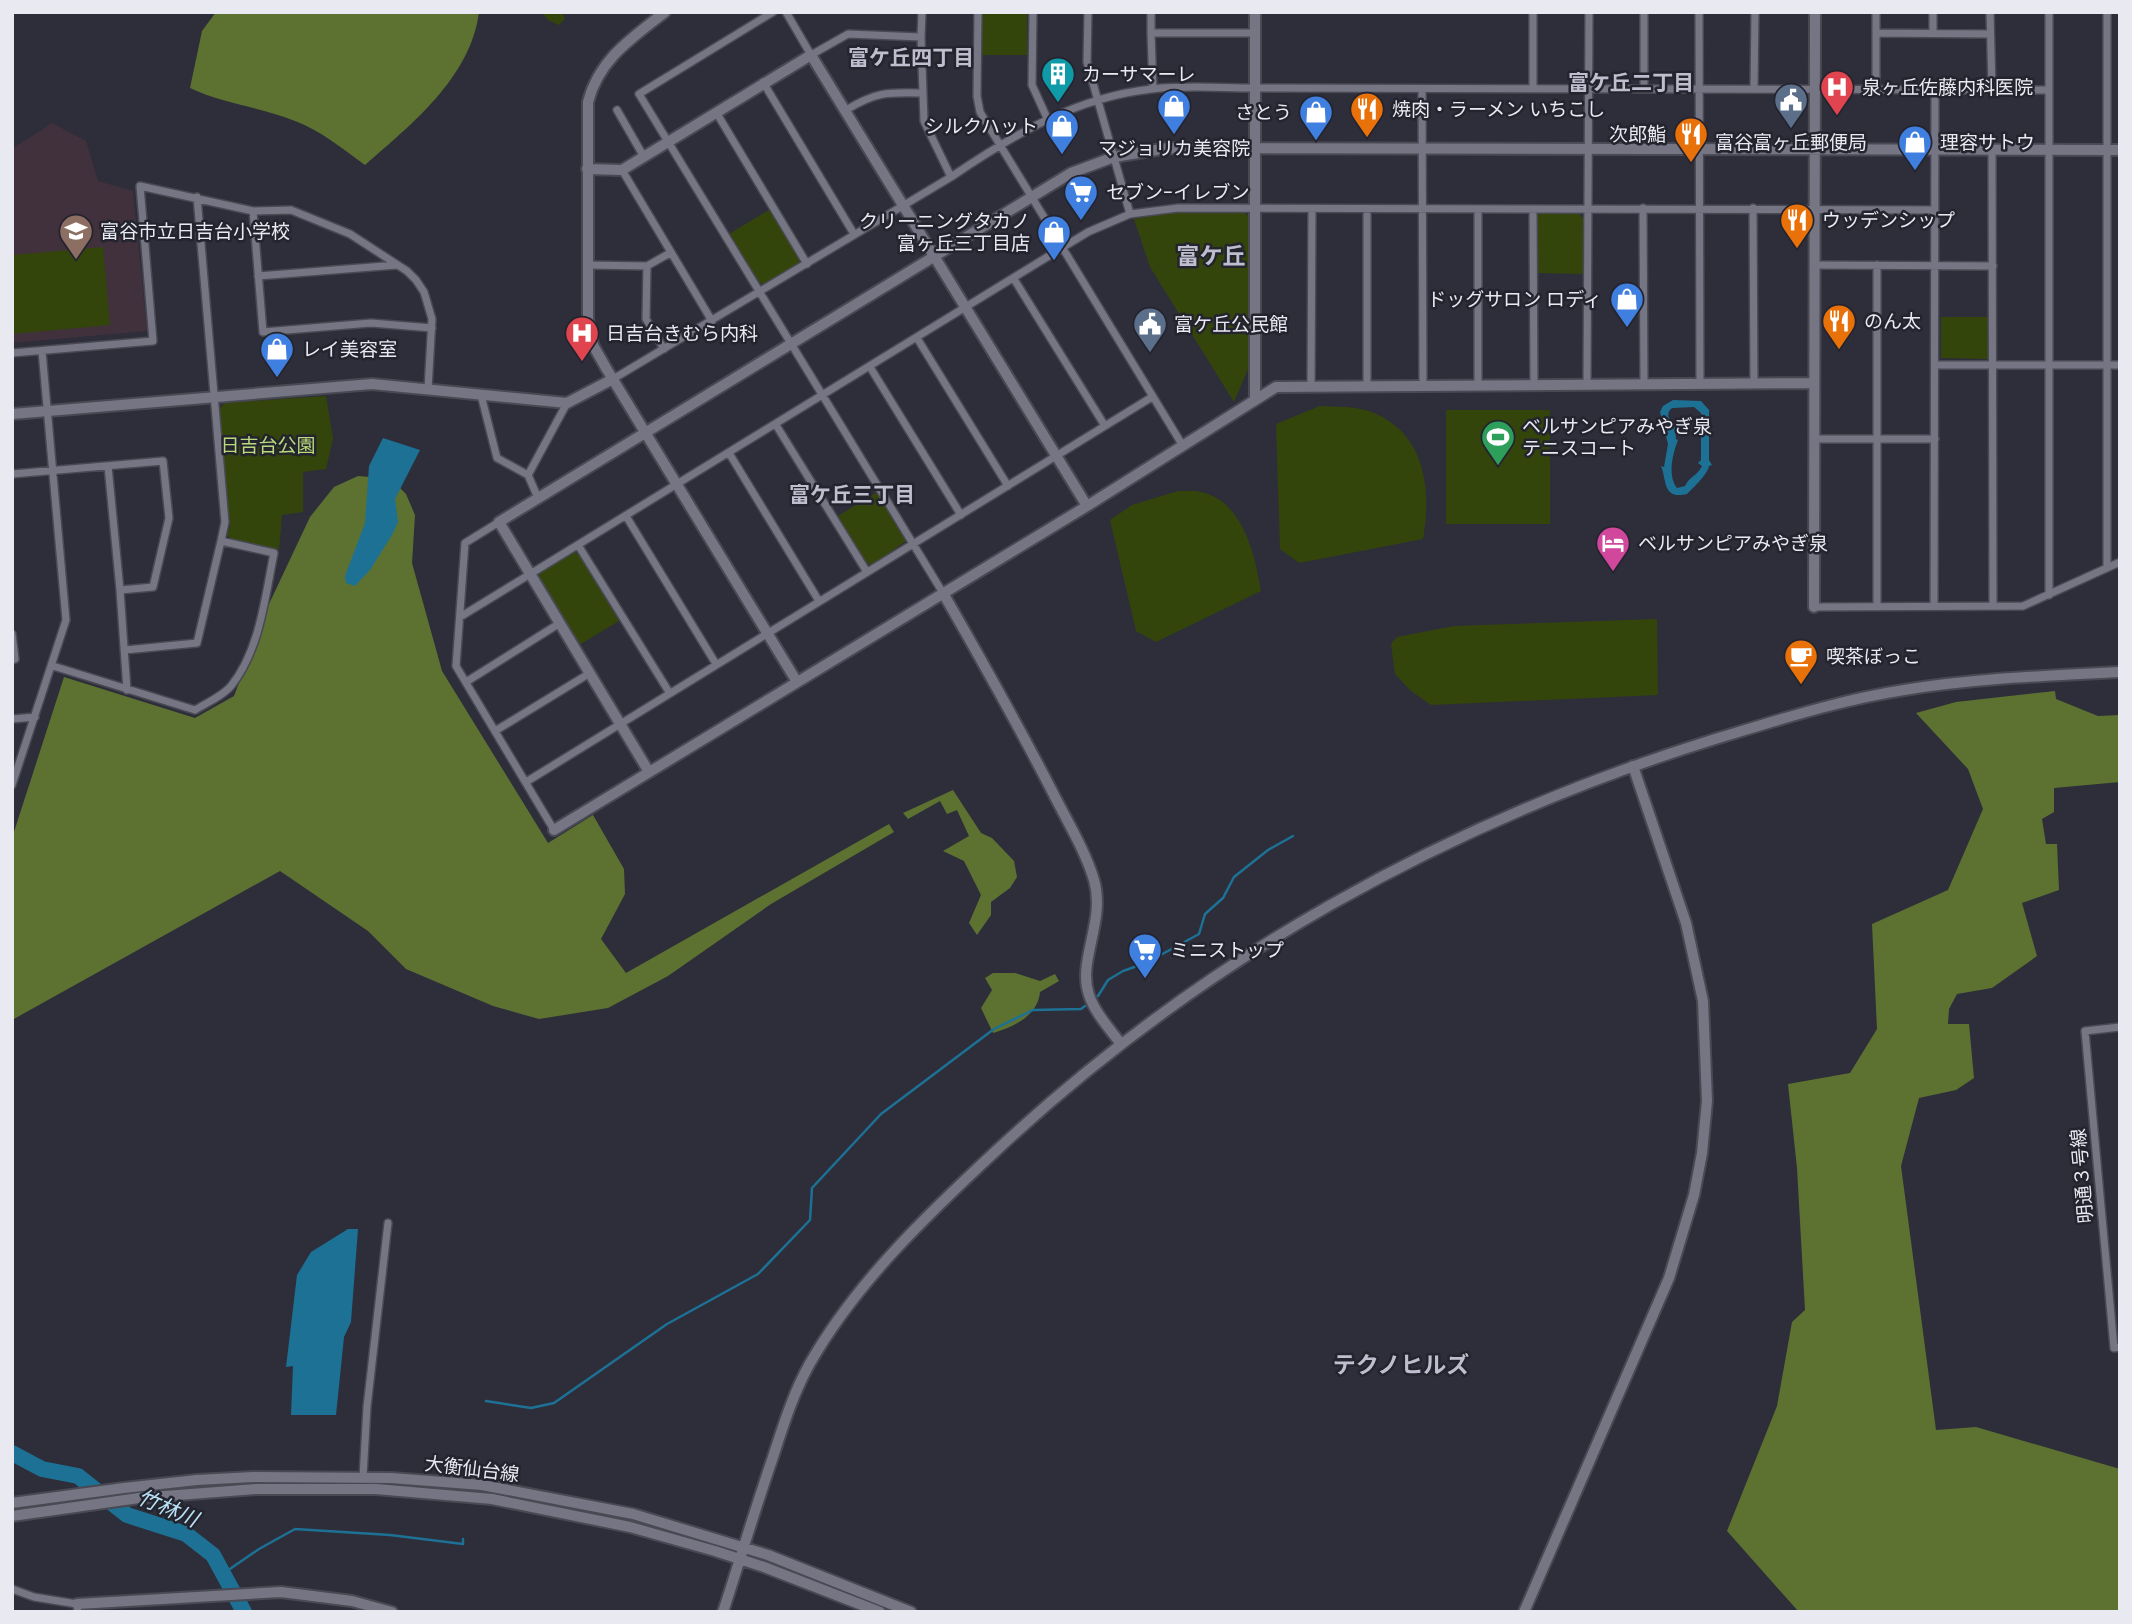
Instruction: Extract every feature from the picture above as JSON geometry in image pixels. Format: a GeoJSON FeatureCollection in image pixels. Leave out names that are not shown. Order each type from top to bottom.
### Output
{"type":"FeatureCollection","features":[{"type":"Feature","properties":{"kind":"street"},"geometry":{"type":"LineString","coordinates":[[665,12],[611,56],[594,83],[586,114],[588,319],[591,336],[598,355],[797,682]]}},
{"type":"Feature","properties":{"kind":"street"},"geometry":{"type":"LineString","coordinates":[[773,12],[639,94],[914,543],[1005,700],[1093,878],[1098,910],[1086,979],[1088,993],[1121,1044]]}},
{"type":"Feature","properties":{"kind":"street"},"geometry":{"type":"LineString","coordinates":[[786,12],[1087,506]]}},
{"type":"Feature","properties":{"kind":"street"},"geometry":{"type":"LineString","coordinates":[[922,12],[921,93],[924,121],[951,177]]}},
{"type":"Feature","properties":{"kind":"street"},"geometry":{"type":"LineString","coordinates":[[978,12],[977,96],[980,112],[1183,446]]}},
{"type":"Feature","properties":{"kind":"street"},"geometry":{"type":"LineString","coordinates":[[1033,12],[1032,85],[1047,118]]}},
{"type":"Feature","properties":{"kind":"street"},"geometry":{"type":"LineString","coordinates":[[1088,12],[1087,62],[1130,214]]}},
{"type":"Feature","properties":{"kind":"street"},"geometry":{"type":"LineString","coordinates":[[1151,12],[1153,89]]}},
{"type":"Feature","properties":{"kind":"street"},"geometry":{"type":"LineString","coordinates":[[1255,12],[1255,399]]}},
{"type":"Feature","properties":{"kind":"street"},"geometry":{"type":"LineString","coordinates":[[1533,12],[1533,88]]}},
{"type":"Feature","properties":{"kind":"street"},"geometry":{"type":"LineString","coordinates":[[1587,385],[1589,12]]}},
{"type":"Feature","properties":{"kind":"street"},"geometry":{"type":"LineString","coordinates":[[1644,12],[1644,88]]}},
{"type":"Feature","properties":{"kind":"street"},"geometry":{"type":"LineString","coordinates":[[1699,12],[1700,384]]}},
{"type":"Feature","properties":{"kind":"street"},"geometry":{"type":"LineString","coordinates":[[1754,88],[1755,12]]}},
{"type":"Feature","properties":{"kind":"street"},"geometry":{"type":"LineString","coordinates":[[1815,12],[1814,607],[2024,606],[2120,562]]}},
{"type":"Feature","properties":{"kind":"street"},"geometry":{"type":"LineString","coordinates":[[1876,12],[1876,89]]}},
{"type":"Feature","properties":{"kind":"street"},"geometry":{"type":"LineString","coordinates":[[1933,12],[1933,33]]}},
{"type":"Feature","properties":{"kind":"street"},"geometry":{"type":"LineString","coordinates":[[1990,12],[1992,89]]}},
{"type":"Feature","properties":{"kind":"street"},"geometry":{"type":"LineString","coordinates":[[2049,12],[2049,595]]}},
{"type":"Feature","properties":{"kind":"street"},"geometry":{"type":"LineString","coordinates":[[2107,12],[2107,567]]}},
{"type":"Feature","properties":{"kind":"street"},"geometry":{"type":"LineString","coordinates":[[1151,33],[1255,33]]}},
{"type":"Feature","properties":{"kind":"street"},"geometry":{"type":"LineString","coordinates":[[1876,33],[1990,34]]}},
{"type":"Feature","properties":{"kind":"street"},"geometry":{"type":"LineString","coordinates":[[587,169],[622,170],[763,82],[848,34],[921,37]]}},
{"type":"Feature","properties":{"kind":"street"},"geometry":{"type":"LineString","coordinates":[[763,82],[854,234]]}},
{"type":"Feature","properties":{"kind":"street"},"geometry":{"type":"LineString","coordinates":[[12,414],[372,384],[567,403],[712,321],[951,177],[998,145],[1047,118],[1098,99],[1153,89],[1700,87],[2049,90]]}},
{"type":"Feature","properties":{"kind":"street"},"geometry":{"type":"LineString","coordinates":[[1422,89],[1423,386]]}},
{"type":"Feature","properties":{"kind":"street"},"geometry":{"type":"LineString","coordinates":[[1934,606],[1936,90]]}},
{"type":"Feature","properties":{"kind":"street"},"geometry":{"type":"LineString","coordinates":[[846,110],[867,97],[885,92],[921,93]]}},
{"type":"Feature","properties":{"kind":"street"},"geometry":{"type":"LineString","coordinates":[[617,110],[644,156]]}},
{"type":"Feature","properties":{"kind":"street"},"geometry":{"type":"LineString","coordinates":[[716,112],[807,264]]}},
{"type":"Feature","properties":{"kind":"street"},"geometry":{"type":"LineString","coordinates":[[1814,383],[1276,387],[1087,506],[554,830],[456,666],[465,543],[1030,196],[1072,173],[1114,157],[1168,148],[2120,150]]}},
{"type":"Feature","properties":{"kind":"street"},"geometry":{"type":"LineString","coordinates":[[1992,149],[1993,606]]}},
{"type":"Feature","properties":{"kind":"street"},"geometry":{"type":"LineString","coordinates":[[622,170],[712,321]]}},
{"type":"Feature","properties":{"kind":"street"},"geometry":{"type":"LineString","coordinates":[[12,353],[153,341],[140,186],[253,211],[290,210],[350,234],[397,265],[416,280],[424,292],[432,328],[428,389]]}},
{"type":"Feature","properties":{"kind":"street"},"geometry":{"type":"LineString","coordinates":[[125,650],[197,643],[225,522],[197,197]]}},
{"type":"Feature","properties":{"kind":"street"},"geometry":{"type":"LineString","coordinates":[[460,617],[1088,232],[1130,214],[1178,208],[1936,210]]}},
{"type":"Feature","properties":{"kind":"street"},"geometry":{"type":"LineString","coordinates":[[1643,208],[1644,384]]}},
{"type":"Feature","properties":{"kind":"street"},"geometry":{"type":"LineString","coordinates":[[1754,208],[1755,384]]}},
{"type":"Feature","properties":{"kind":"street"},"geometry":{"type":"LineString","coordinates":[[1311,386],[1312,209]]}},
{"type":"Feature","properties":{"kind":"street"},"geometry":{"type":"LineString","coordinates":[[1367,209],[1367,386]]}},
{"type":"Feature","properties":{"kind":"street"},"geometry":{"type":"LineString","coordinates":[[1478,209],[1478,385]]}},
{"type":"Feature","properties":{"kind":"street"},"geometry":{"type":"LineString","coordinates":[[1533,209],[1534,385]]}},
{"type":"Feature","properties":{"kind":"street"},"geometry":{"type":"LineString","coordinates":[[253,211],[263,331],[371,323],[432,328]]}},
{"type":"Feature","properties":{"kind":"street"},"geometry":{"type":"LineString","coordinates":[[587,265],[647,266],[670,253]]}},
{"type":"Feature","properties":{"kind":"street"},"geometry":{"type":"LineString","coordinates":[[258,276],[397,265]]}},
{"type":"Feature","properties":{"kind":"street"},"geometry":{"type":"LineString","coordinates":[[1815,265],[1993,266]]}},
{"type":"Feature","properties":{"kind":"street"},"geometry":{"type":"LineString","coordinates":[[1877,265],[1877,607]]}},
{"type":"Feature","properties":{"kind":"street"},"geometry":{"type":"LineString","coordinates":[[647,266],[646,319],[664,349]]}},
{"type":"Feature","properties":{"kind":"street"},"geometry":{"type":"LineString","coordinates":[[1014,279],[1105,426]]}},
{"type":"Feature","properties":{"kind":"street"},"geometry":{"type":"LineString","coordinates":[[917,338],[1008,485]]}},
{"type":"Feature","properties":{"kind":"street"},"geometry":{"type":"LineString","coordinates":[[12,785],[66,620],[42,351]]}},
{"type":"Feature","properties":{"kind":"street"},"geometry":{"type":"LineString","coordinates":[[1935,365],[2120,365]]}},
{"type":"Feature","properties":{"kind":"street"},"geometry":{"type":"LineString","coordinates":[[870,367],[961,515]]}},
{"type":"Feature","properties":{"kind":"street"},"geometry":{"type":"LineString","coordinates":[[481,396],[497,458],[528,475],[538,498]]}},
{"type":"Feature","properties":{"kind":"street"},"geometry":{"type":"LineString","coordinates":[[526,782],[1152,397]]}},
{"type":"Feature","properties":{"kind":"street"},"geometry":{"type":"LineString","coordinates":[[528,475],[567,403]]}},
{"type":"Feature","properties":{"kind":"street"},"geometry":{"type":"LineString","coordinates":[[776,425],[867,572]]}},
{"type":"Feature","properties":{"kind":"street"},"geometry":{"type":"LineString","coordinates":[[1815,439],[1935,439]]}},
{"type":"Feature","properties":{"kind":"street"},"geometry":{"type":"LineString","coordinates":[[729,453],[819,601]]}},
{"type":"Feature","properties":{"kind":"street"},"geometry":{"type":"LineString","coordinates":[[12,474],[163,461],[169,518],[153,587],[120,590]]}},
{"type":"Feature","properties":{"kind":"street"},"geometry":{"type":"LineString","coordinates":[[108,466],[127,690]]}},
{"type":"Feature","properties":{"kind":"street"},"geometry":{"type":"LineString","coordinates":[[626,516],[716,664]]}},
{"type":"Feature","properties":{"kind":"street"},"geometry":{"type":"LineString","coordinates":[[499,522],[649,772]]}},
{"type":"Feature","properties":{"kind":"street"},"geometry":{"type":"LineString","coordinates":[[53,666],[195,710],[229,688],[245,665],[258,629],[274,553],[221,541]]}},
{"type":"Feature","properties":{"kind":"street"},"geometry":{"type":"LineString","coordinates":[[578,545],[669,692]]}},
{"type":"Feature","properties":{"kind":"street"},"geometry":{"type":"LineString","coordinates":[[466,682],[560,623]]}},
{"type":"Feature","properties":{"kind":"street"},"geometry":{"type":"LineString","coordinates":[[12,634],[15,659],[12,660]]}},
{"type":"Feature","properties":{"kind":"street"},"geometry":{"type":"LineString","coordinates":[[723,1612],[782,1429],[800,1384],[849,1305],[952,1192],[1029,1120],[1121,1044],[1192,992],[1276,936],[1357,888],[1464,834],[1540,800],[1633,766],[1798,714],[1900,690],[1984,679],[2120,672]]}},
{"type":"Feature","properties":{"kind":"street"},"geometry":{"type":"LineString","coordinates":[[495,731],[590,673]]}},
{"type":"Feature","properties":{"kind":"street"},"geometry":{"type":"LineString","coordinates":[[12,719],[35,717]]}},
{"type":"Feature","properties":{"kind":"street"},"geometry":{"type":"LineString","coordinates":[[1524,1612],[1669,1278],[1691,1209],[1702,1153],[1707,1101],[1703,1001],[1686,923],[1633,766]]}},
{"type":"Feature","properties":{"kind":"street","name":"明通３号線"},"geometry":{"type":"LineString","coordinates":[[2120,1027],[2085,1031],[2114,1348],[2120,1347]]}},
{"type":"Feature","properties":{"kind":"street"},"geometry":{"type":"LineString","coordinates":[[363,1477],[367,1407],[388,1223]]}},
{"type":"Feature","properties":{"kind":"street","name":"大衡仙台線"},"geometry":{"type":"LineString","coordinates":[[12,1503],[197,1480],[253,1477],[363,1477],[482,1485],[633,1514],[744,1547],[911,1612]]}},
{"type":"Feature","properties":{"kind":"street","name":"大衡仙台線"},"geometry":{"type":"LineString","coordinates":[[12,1516],[139,1498],[257,1489],[376,1489],[492,1499],[630,1527],[740,1559],[880,1612]]}},
{"type":"Feature","properties":{"kind":"street"},"geometry":{"type":"LineString","coordinates":[[12,1589],[78,1608],[224,1594],[297,1592],[352,1601],[392,1612]]}},
{"type":"Feature","properties":{"kind":"shaded area","name":"富谷市立日吉台小学校"},"geometry":{"type":"Polygon","coordinates":[[[52,123],[86,141],[98,181],[133,191],[147,331],[12,343],[12,149],[52,123]]]}},
{"type":"Feature","properties":{"kind":"green space"},"geometry":{"type":"Polygon","coordinates":[[[216,12],[479,12],[474,36],[452,78],[419,116],[365,165],[305,125],[190,88],[202,31],[216,12]]]}},
{"type":"Feature","properties":{"kind":"green space"},"geometry":{"type":"Polygon","coordinates":[[[542,12],[562,12],[565,19],[559,25],[548,20],[542,12]]]}},
{"type":"Feature","properties":{"kind":"green space"},"geometry":{"type":"Polygon","coordinates":[[[982,12],[1027,12],[1027,55],[982,55],[982,12]]]}},
{"type":"Feature","properties":{"kind":"green space"},"geometry":{"type":"Polygon","coordinates":[[[769,210],[800,258],[798,265],[764,284],[757,282],[729,234],[769,210]]]}},
{"type":"Feature","properties":{"kind":"green space"},"geometry":{"type":"Polygon","coordinates":[[[1177,212],[1244,212],[1249,217],[1248,369],[1234,402],[1150,267],[1134,219],[1177,212]]]}},
{"type":"Feature","properties":{"kind":"green space"},"geometry":{"type":"Polygon","coordinates":[[[1578,213],[1584,219],[1584,274],[1537,273],[1538,214],[1578,213]]]}},
{"type":"Feature","properties":{"kind":"green space"},"geometry":{"type":"Polygon","coordinates":[[[103,247],[110,325],[12,334],[12,255],[103,247]]]}},
{"type":"Feature","properties":{"kind":"green space"},"geometry":{"type":"Polygon","coordinates":[[[1941,317],[1988,317],[1988,359],[1941,358],[1941,317]]]}},
{"type":"Feature","properties":{"kind":"green space","name":"日吉台公園"},"geometry":{"type":"Polygon","coordinates":[[[326,396],[333,438],[326,469],[303,472],[303,512],[282,515],[279,550],[231,539],[227,535],[230,527],[219,409],[225,403],[326,396]]]}},
{"type":"Feature","properties":{"kind":"green space"},"geometry":{"type":"Polygon","coordinates":[[[1320,406],[1351,407],[1369,411],[1388,420],[1402,432],[1413,447],[1425,481],[1426,520],[1423,539],[1299,563],[1280,549],[1276,424],[1320,406]]]}},
{"type":"Feature","properties":{"kind":"green space","name":"ベルサンピアみやぎ泉 テニスコート"},"geometry":{"type":"Polygon","coordinates":[[[1446,410],[1550,410],[1550,524],[1446,524],[1446,410]]]}},
{"type":"Feature","properties":{"kind":"green space"},"geometry":{"type":"Polygon","coordinates":[[[358,476],[382,478],[396,484],[406,494],[415,515],[412,563],[442,671],[548,843],[593,815],[624,869],[625,894],[601,939],[626,973],[889,824],[894,832],[771,904],[668,976],[608,1008],[539,1019],[493,1006],[406,969],[368,931],[280,871],[12,1020],[12,838],[64,677],[195,718],[234,696],[269,604],[310,517],[334,487],[358,476]]]}},
{"type":"Feature","properties":{"kind":"green space"},"geometry":{"type":"Polygon","coordinates":[[[879,491],[906,541],[872,565],[865,563],[838,516],[879,491]]]}},
{"type":"Feature","properties":{"kind":"green space"},"geometry":{"type":"Polygon","coordinates":[[[1178,491],[1201,492],[1215,497],[1237,518],[1250,546],[1261,591],[1156,642],[1136,631],[1110,520],[1132,505],[1178,491]]]}},
{"type":"Feature","properties":{"kind":"green space"},"geometry":{"type":"Polygon","coordinates":[[[575,552],[619,621],[579,645],[538,578],[541,572],[575,552]]]}},
{"type":"Feature","properties":{"kind":"green space"},"geometry":{"type":"Polygon","coordinates":[[[1657,619],[1658,695],[1431,705],[1411,691],[1395,674],[1391,644],[1397,637],[1454,626],[1657,619]]]}},
{"type":"Feature","properties":{"kind":"green space"},"geometry":{"type":"Polygon","coordinates":[[[2055,691],[2056,699],[2098,716],[2120,715],[2120,782],[2054,788],[2054,812],[2042,819],[2046,844],[2057,844],[2059,890],[2022,903],[2037,956],[1992,988],[1957,994],[1949,1009],[1948,1024],[1969,1024],[1974,1078],[1956,1090],[1919,1098],[1901,1166],[1936,1430],[1976,1427],[2120,1469],[2120,1612],[1799,1612],[1727,1531],[1777,1406],[1792,1322],[1805,1310],[1797,1168],[1788,1084],[1850,1073],[1877,1029],[1872,924],[1948,890],[1983,809],[1968,769],[1916,713],[1956,702],[2055,691]]]}},
{"type":"Feature","properties":{"kind":"green space"},"geometry":{"type":"Polygon","coordinates":[[[953,790],[981,833],[992,838],[1014,861],[1017,877],[1010,888],[991,902],[991,915],[977,935],[969,923],[981,895],[964,861],[943,851],[969,836],[957,810],[947,814],[940,801],[908,819],[903,813],[953,790]]]}},
{"type":"Feature","properties":{"kind":"green space"},"geometry":{"type":"Polygon","coordinates":[[[993,973],[1015,973],[1040,981],[1055,974],[1059,981],[1040,992],[1030,1014],[993,1033],[981,1008],[992,990],[985,978],[993,973]]]}},
{"type":"Feature","properties":{"kind":"water"},"geometry":{"type":"Polygon","coordinates":[[[1673,400],[1701,401],[1709,410],[1709,460],[1712,465],[1687,494],[1673,494],[1665,483],[1661,466],[1664,467],[1668,444],[1660,412],[1663,406],[1673,400]],[[1694,407],[1672,408],[1669,411],[1668,416],[1675,425],[1678,440],[1672,471],[1677,488],[1685,486],[1702,466],[1698,463],[1701,460],[1701,413],[1694,407]]]}},
{"type":"Feature","properties":{"kind":"water"},"geometry":{"type":"Polygon","coordinates":[[[383,438],[420,450],[395,499],[398,522],[392,535],[370,570],[355,586],[346,583],[345,576],[365,523],[369,466],[383,438]]]}},
{"type":"Feature","properties":{"kind":"water"},"geometry":{"type":"Polygon","coordinates":[[[348,1229],[358,1229],[351,1322],[344,1337],[336,1415],[291,1415],[293,1366],[286,1367],[297,1275],[311,1252],[348,1229]]]}},
{"type":"Feature","properties":{"kind":"waterway"},"geometry":{"type":"LineString","coordinates":[[1098,996],[1108,980],[1199,934],[1205,914],[1223,898],[1234,877],[1268,850],[1293,836]]}},
{"type":"Feature","properties":{"kind":"waterway"},"geometry":{"type":"LineString","coordinates":[[486,1401],[531,1408],[554,1403],[667,1324],[758,1274],[810,1220],[812,1188],[881,1114],[994,1029],[1033,1010],[1081,1009],[1085,1006]]}},
{"type":"Feature","properties":{"kind":"waterway","name":"竹林川"},"geometry":{"type":"LineString","coordinates":[[12,1453],[42,1469],[78,1476],[127,1515],[186,1534],[213,1555],[244,1612]]}},
{"type":"Feature","properties":{"kind":"waterway"},"geometry":{"type":"LineString","coordinates":[[224,1573],[295,1529],[390,1535],[463,1544],[463,1539]]}},
{"type":"Feature","properties":{"kind":"place","name":"カーサマーレ"},"geometry":{"type":"Point","coordinates":[1058,104]}},
{"type":"Feature","properties":{"kind":"place","name":"泉ヶ丘佐藤内科医院"},"geometry":{"type":"Point","coordinates":[1837,117]}},
{"type":"Feature","properties":{"kind":"place","name":"富谷富ヶ丘郵便局"},"geometry":{"type":"Point","coordinates":[1791,130]}},
{"type":"Feature","properties":{"kind":"place","name":"マジョリカ美容院"},"geometry":{"type":"Point","coordinates":[1174,136]}},
{"type":"Feature","properties":{"kind":"place","name":"焼肉・ラーメン いちこし"},"geometry":{"type":"Point","coordinates":[1367,139]}},
{"type":"Feature","properties":{"kind":"place","name":"さとう"},"geometry":{"type":"Point","coordinates":[1316,142]}},
{"type":"Feature","properties":{"kind":"place","name":"シルクハット"},"geometry":{"type":"Point","coordinates":[1062,156]}},
{"type":"Feature","properties":{"kind":"place","name":"次郎鮨"},"geometry":{"type":"Point","coordinates":[1691,164]}},
{"type":"Feature","properties":{"kind":"place","name":"理容サトウ"},"geometry":{"type":"Point","coordinates":[1915,172]}},
{"type":"Feature","properties":{"kind":"place","name":"セブン-イレブン"},"geometry":{"type":"Point","coordinates":[1081,222]}},
{"type":"Feature","properties":{"kind":"place","name":"ウッデンシップ"},"geometry":{"type":"Point","coordinates":[1797,250]}},
{"type":"Feature","properties":{"kind":"place","name":"富谷市立日吉台小学校"},"geometry":{"type":"Point","coordinates":[76,261]}},
{"type":"Feature","properties":{"kind":"place","name":"クリーニングタカノ 富ヶ丘三丁目店"},"geometry":{"type":"Point","coordinates":[1054,262]}},
{"type":"Feature","properties":{"kind":"place","name":"ドッグサロン ロディ"},"geometry":{"type":"Point","coordinates":[1627,329]}},
{"type":"Feature","properties":{"kind":"place","name":"のん太"},"geometry":{"type":"Point","coordinates":[1839,351]}},
{"type":"Feature","properties":{"kind":"place","name":"富ケ丘公民館"},"geometry":{"type":"Point","coordinates":[1150,354]}},
{"type":"Feature","properties":{"kind":"place","name":"日吉台きむら内科"},"geometry":{"type":"Point","coordinates":[582,363]}},
{"type":"Feature","properties":{"kind":"place","name":"レイ美容室"},"geometry":{"type":"Point","coordinates":[277,379]}},
{"type":"Feature","properties":{"kind":"place","name":"ベルサンピアみやぎ泉 テニスコート"},"geometry":{"type":"Point","coordinates":[1498,467]}},
{"type":"Feature","properties":{"kind":"place","name":"ベルサンピアみやぎ泉"},"geometry":{"type":"Point","coordinates":[1613,573]}},
{"type":"Feature","properties":{"kind":"place","name":"喫茶ぼっこ"},"geometry":{"type":"Point","coordinates":[1801,686]}},
{"type":"Feature","properties":{"kind":"place","name":"ミニストップ"},"geometry":{"type":"Point","coordinates":[1145,980]}},
{"type":"Feature","properties":{"kind":"district","name":"富ケ丘四丁目"},"geometry":{"type":"Point","coordinates":[911,57]}},
{"type":"Feature","properties":{"kind":"district","name":"富ケ丘二丁目"},"geometry":{"type":"Point","coordinates":[1631,82]}},
{"type":"Feature","properties":{"kind":"district","name":"富ケ丘"},"geometry":{"type":"Point","coordinates":[1211,256]}},
{"type":"Feature","properties":{"kind":"district","name":"富ケ丘三丁目"},"geometry":{"type":"Point","coordinates":[852,494]}},
{"type":"Feature","properties":{"kind":"district","name":"テクノヒルズ"},"geometry":{"type":"Point","coordinates":[1401,1365]}}]}
